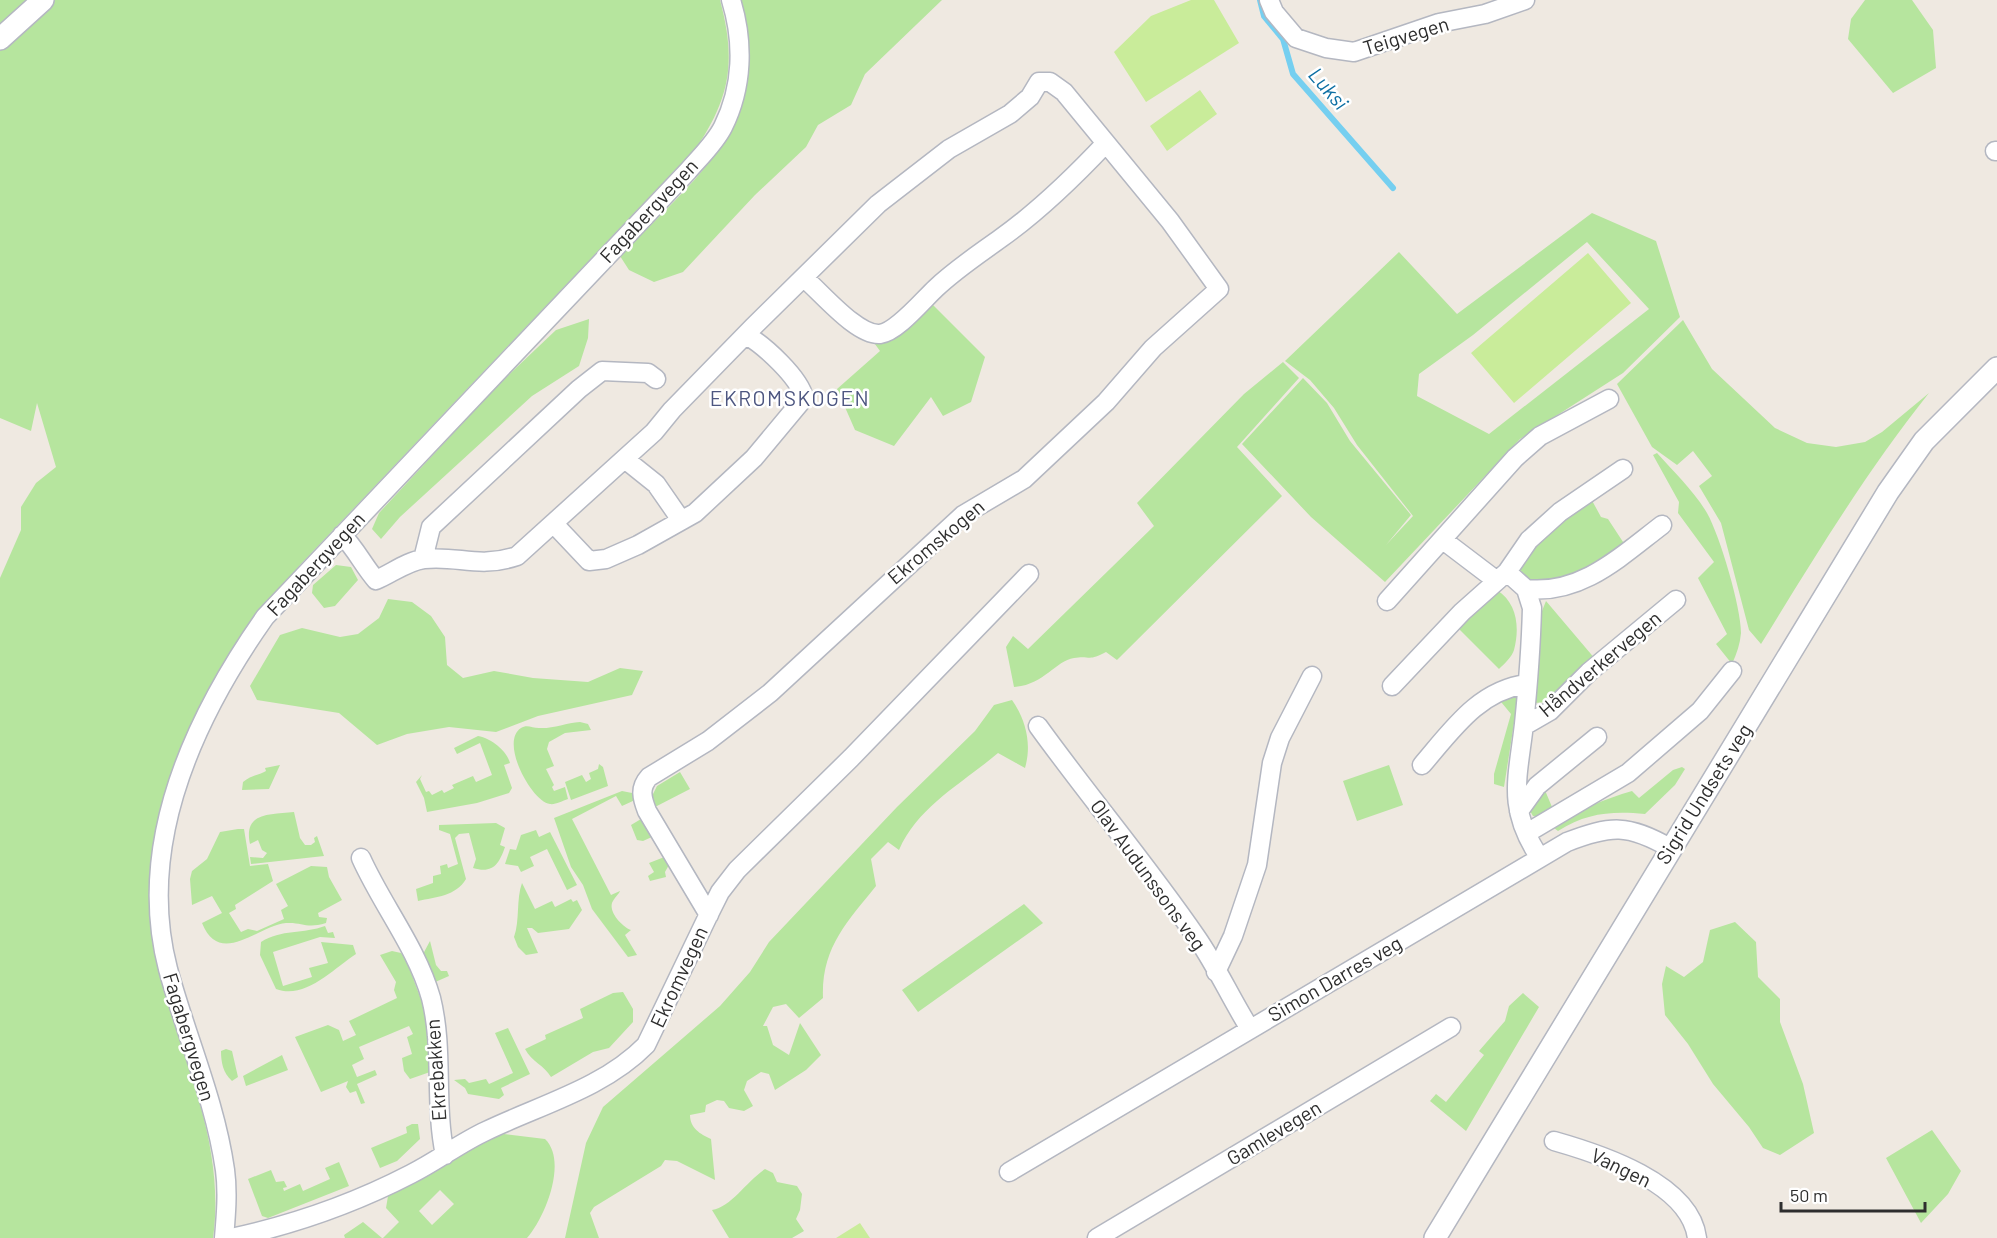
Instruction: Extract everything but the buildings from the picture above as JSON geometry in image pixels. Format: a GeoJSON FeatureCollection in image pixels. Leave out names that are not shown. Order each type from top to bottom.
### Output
{"type":"FeatureCollection","features":[{"type":"Feature","properties":{"kind":"street"},"geometry":{"type":"LineString","coordinates":[[0,39],[43,0]]}},
{"type":"Feature","properties":{"kind":"street","name":"Fagabergvegen"},"geometry":{"type":"LineString","coordinates":[[224,1238],[226,1202],[221,1144],[168,969],[160,932],[158,892],[167,818],[196,734],[237,657],[266,617],[688,171],[722,129],[736,90],[740,58],[736,19],[730,0]]}},
{"type":"Feature","properties":{"kind":"street","name":"Teigvegen"},"geometry":{"type":"LineString","coordinates":[[1269,0],[1274,12],[1296,38],[1326,48],[1354,52],[1439,23],[1485,14],[1526,0]]}},
{"type":"Feature","properties":{"kind":"street","name":"Ekromskogen"},"geometry":{"type":"LineString","coordinates":[[342,535],[356,549],[365,568],[376,580],[423,559],[474,564],[501,561],[517,556],[626,460],[746,334],[878,204],[949,149],[1010,114],[1030,97],[1039,82],[1050,82],[1064,92],[1170,221],[1220,289],[1153,348],[1106,402],[1024,478],[963,515],[770,693],[708,741],[649,777],[643,784],[642,797],[647,811],[709,915]]}},
{"type":"Feature","properties":{"kind":"street"},"geometry":{"type":"LineString","coordinates":[[804,278],[857,326],[871,333],[882,334],[893,328],[938,286],[1002,238],[1078,173],[1106,143]]}},
{"type":"Feature","properties":{"kind":"street"},"geometry":{"type":"LineString","coordinates":[[554,524],[589,561],[606,559],[638,545],[695,513],[737,477],[804,398],[802,388],[766,350],[746,334]]}},
{"type":"Feature","properties":{"kind":"street","name":"Sigrid Undsets veg"},"geometry":{"type":"LineString","coordinates":[[1435,1238],[1888,492],[1924,441],[1997,368]]}},
{"type":"Feature","properties":{"kind":"street"},"geometry":{"type":"LineString","coordinates":[[423,559],[431,527],[579,389],[602,371],[648,373],[656,378]]}},
{"type":"Feature","properties":{"kind":"street"},"geometry":{"type":"LineString","coordinates":[[1387,601],[1443,540],[1479,496],[1540,435],[1609,399]]}},
{"type":"Feature","properties":{"kind":"street"},"geometry":{"type":"LineString","coordinates":[[626,460],[656,484],[681,520]]}},
{"type":"Feature","properties":{"kind":"street"},"geometry":{"type":"LineString","coordinates":[[1392,686],[1462,612],[1502,577],[1529,540],[1560,512],[1623,469]]}},
{"type":"Feature","properties":{"kind":"street"},"geometry":{"type":"LineString","coordinates":[[1443,540],[1502,577],[1526,589],[1548,591],[1576,583],[1610,565],[1662,525]]}},
{"type":"Feature","properties":{"kind":"street","name":"Ekromvegen"},"geometry":{"type":"LineString","coordinates":[[231,1238],[325,1212],[410,1175],[484,1132],[611,1074],[632,1060],[646,1045],[666,1008],[720,892],[736,870],[851,758],[1029,574]]}},
{"type":"Feature","properties":{"kind":"street","name":"Håndverkervegen"},"geometry":{"type":"LineString","coordinates":[[1526,589],[1533,608],[1524,726],[1515,778],[1519,811],[1540,858]]}},
{"type":"Feature","properties":{"kind":"street","name":"Håndverkervegen"},"geometry":{"type":"LineString","coordinates":[[1524,726],[1550,711],[1589,672],[1676,600]]}},
{"type":"Feature","properties":{"kind":"street"},"geometry":{"type":"LineString","coordinates":[[1527,833],[1628,773],[1700,711],[1732,671]]}},
{"type":"Feature","properties":{"kind":"street"},"geometry":{"type":"LineString","coordinates":[[1216,972],[1233,936],[1257,865],[1272,763],[1280,738],[1312,676]]}},
{"type":"Feature","properties":{"kind":"street","name":"Håndverkervegen"},"geometry":{"type":"LineString","coordinates":[[1422,765],[1464,717],[1486,697],[1509,686],[1527,684]]}},
{"type":"Feature","properties":{"kind":"street","name":"Olav Audunssons veg"},"geometry":{"type":"LineString","coordinates":[[1038,726],[1095,803],[1147,867],[1199,941],[1250,1029]]}},
{"type":"Feature","properties":{"kind":"street"},"geometry":{"type":"LineString","coordinates":[[1519,811],[1538,786],[1597,737]]}},
{"type":"Feature","properties":{"kind":"street","name":"Simon Darres veg"},"geometry":{"type":"LineString","coordinates":[[1009,1172],[1566,842],[1600,829],[1640,833],[1670,848]]}},
{"type":"Feature","properties":{"kind":"street","name":"Ekrebakken"},"geometry":{"type":"LineString","coordinates":[[361,858],[375,890],[416,958],[430,999],[438,1043],[437,1105],[445,1155]]}},
{"type":"Feature","properties":{"kind":"street","name":"Gamlevegen"},"geometry":{"type":"LineString","coordinates":[[1097,1238],[1451,1027]]}},
{"type":"Feature","properties":{"kind":"street","name":"Vangen"},"geometry":{"type":"LineString","coordinates":[[1554,1141],[1582,1149],[1630,1169],[1657,1184],[1688,1211],[1697,1238]]}},
{"type":"Feature","properties":{"kind":"green space"},"geometry":{"type":"Polygon","coordinates":[[[0,0],[28,0],[0,26],[0,0]]]}},
{"type":"Feature","properties":{"kind":"green space"},"geometry":{"type":"Polygon","coordinates":[[[55,0],[720,0],[728,41],[729,59],[723,94],[717,111],[697,147],[300,565],[239,639],[196,713],[165,796],[155,840],[151,883],[152,927],[159,969],[168,1003],[200,1102],[208,1135],[215,1203],[213,1238],[0,1238],[0,578],[21,530],[21,507],[36,483],[56,467],[37,403],[31,431],[0,418],[0,51],[55,0]]]}},
{"type":"Feature","properties":{"kind":"green space"},"geometry":{"type":"Polygon","coordinates":[[[741,0],[942,0],[865,74],[851,105],[818,125],[806,147],[755,195],[683,272],[654,282],[629,270],[620,256],[701,173],[721,145],[737,115],[746,82],[748,44],[741,0]]]}},
{"type":"Feature","properties":{"kind":"green space"},"geometry":{"type":"Polygon","coordinates":[[[1191,0],[1214,0],[1239,43],[1146,102],[1114,52],[1151,16],[1191,0]]]}},
{"type":"Feature","properties":{"kind":"green space"},"geometry":{"type":"Polygon","coordinates":[[[1865,0],[1912,0],[1933,30],[1936,68],[1893,93],[1848,39],[1851,19],[1865,0]]]}},
{"type":"Feature","properties":{"kind":"green space"},"geometry":{"type":"Polygon","coordinates":[[[1200,90],[1217,114],[1167,151],[1150,126],[1200,90]]]}},
{"type":"Feature","properties":{"kind":"green space"},"geometry":{"type":"Polygon","coordinates":[[[1592,213],[1656,241],[1680,317],[1623,373],[1520,439],[1385,582],[1311,517],[1242,444],[1303,378],[1327,403],[1350,441],[1411,515],[1386,545],[1413,516],[1357,445],[1334,408],[1310,380],[1285,361],[1399,252],[1457,314],[1592,213]],[[1587,242],[1473,335],[1419,374],[1417,396],[1489,434],[1649,309],[1587,242]]]}},
{"type":"Feature","properties":{"kind":"green space"},"geometry":{"type":"Polygon","coordinates":[[[1588,253],[1631,303],[1514,403],[1471,353],[1588,253]]]}},
{"type":"Feature","properties":{"kind":"green space"},"geometry":{"type":"Polygon","coordinates":[[[928,300],[985,357],[971,402],[943,416],[931,397],[894,446],[855,430],[837,389],[880,351],[872,340],[928,300]]]}},
{"type":"Feature","properties":{"kind":"green space"},"geometry":{"type":"Polygon","coordinates":[[[589,319],[588,338],[579,366],[532,396],[400,517],[381,539],[372,529],[379,513],[496,387],[556,330],[589,319]]]}},
{"type":"Feature","properties":{"kind":"green space"},"geometry":{"type":"Polygon","coordinates":[[[1683,320],[1712,369],[1775,428],[1807,443],[1836,447],[1865,442],[1882,432],[1929,393],[1862,484],[1761,644],[1749,630],[1721,523],[1699,486],[1712,476],[1693,451],[1677,465],[1652,447],[1617,384],[1683,320]]]}},
{"type":"Feature","properties":{"kind":"green space"},"geometry":{"type":"Polygon","coordinates":[[[1283,362],[1299,378],[1237,447],[1282,496],[1117,660],[1106,652],[1092,658],[1074,658],[1067,660],[1033,682],[1014,687],[1006,647],[1013,636],[1028,649],[1154,526],[1137,503],[1244,394],[1283,362]]]}},
{"type":"Feature","properties":{"kind":"green space"},"geometry":{"type":"Polygon","coordinates":[[[1657,453],[1702,505],[1718,538],[1734,590],[1740,621],[1740,641],[1732,664],[1716,644],[1727,634],[1698,578],[1714,562],[1678,513],[1679,502],[1653,455],[1657,453]]]}},
{"type":"Feature","properties":{"kind":"green space"},"geometry":{"type":"Polygon","coordinates":[[[1589,495],[1601,517],[1608,519],[1625,545],[1583,571],[1559,581],[1536,583],[1519,575],[1518,561],[1589,495]]]}},
{"type":"Feature","properties":{"kind":"green space"},"geometry":{"type":"Polygon","coordinates":[[[336,565],[351,567],[358,580],[335,606],[324,608],[312,593],[313,585],[336,565]]]}},
{"type":"Feature","properties":{"kind":"green space"},"geometry":{"type":"Polygon","coordinates":[[[1497,590],[1509,602],[1517,624],[1513,653],[1499,669],[1456,626],[1497,590]]]}},
{"type":"Feature","properties":{"kind":"green space"},"geometry":{"type":"Polygon","coordinates":[[[388,599],[412,602],[431,616],[445,637],[447,665],[463,678],[494,671],[533,678],[588,682],[620,668],[643,671],[632,695],[538,716],[496,732],[449,727],[407,734],[377,745],[339,713],[257,700],[250,686],[280,635],[302,628],[340,637],[358,634],[379,618],[388,599]]]}},
{"type":"Feature","properties":{"kind":"green space"},"geometry":{"type":"Polygon","coordinates":[[[1546,601],[1596,660],[1546,702],[1535,703],[1533,687],[1542,611],[1546,601]]]}},
{"type":"Feature","properties":{"kind":"green space"},"geometry":{"type":"Polygon","coordinates":[[[1513,693],[1518,698],[1504,787],[1494,784],[1494,774],[1511,714],[1497,697],[1513,693]]]}},
{"type":"Feature","properties":{"kind":"green space"},"geometry":{"type":"Polygon","coordinates":[[[1012,700],[1021,716],[1028,741],[1025,768],[998,753],[929,808],[907,834],[899,850],[888,842],[871,859],[876,886],[846,924],[831,950],[826,964],[823,998],[799,1018],[786,1004],[773,1007],[763,1026],[767,1026],[773,1045],[789,1055],[800,1023],[821,1055],[806,1070],[775,1090],[769,1074],[761,1072],[747,1081],[744,1090],[753,1106],[744,1111],[729,1108],[724,1101],[717,1100],[706,1105],[705,1112],[690,1115],[690,1120],[696,1130],[711,1139],[715,1180],[677,1161],[665,1160],[661,1166],[594,1207],[590,1213],[599,1238],[565,1238],[586,1143],[603,1107],[720,1006],[750,972],[769,942],[897,807],[975,731],[994,705],[1012,700]]]}},
{"type":"Feature","properties":{"kind":"green space"},"geometry":{"type":"Polygon","coordinates":[[[580,722],[588,724],[591,730],[565,733],[549,742],[547,749],[554,766],[546,769],[554,785],[552,787],[554,791],[565,787],[568,799],[550,804],[543,801],[527,783],[516,758],[515,735],[525,726],[544,728],[580,722]]]}},
{"type":"Feature","properties":{"kind":"green space"},"geometry":{"type":"Polygon","coordinates":[[[478,736],[493,742],[508,758],[510,763],[504,765],[512,788],[509,793],[477,803],[427,812],[424,798],[416,782],[422,775],[420,779],[426,792],[429,791],[432,795],[442,790],[444,793],[454,788],[452,785],[473,776],[476,782],[492,775],[480,743],[457,754],[454,748],[478,736]]]}},
{"type":"Feature","properties":{"kind":"green space"},"geometry":{"type":"Polygon","coordinates":[[[599,764],[603,767],[608,786],[571,800],[565,782],[582,775],[586,782],[591,779],[589,773],[598,769],[599,764]]]}},
{"type":"Feature","properties":{"kind":"green space"},"geometry":{"type":"Polygon","coordinates":[[[280,765],[269,789],[242,790],[243,782],[252,776],[266,771],[265,768],[280,765]]]}},
{"type":"Feature","properties":{"kind":"green space"},"geometry":{"type":"Polygon","coordinates":[[[1389,765],[1403,805],[1357,821],[1343,781],[1389,765]]]}},
{"type":"Feature","properties":{"kind":"green space"},"geometry":{"type":"Polygon","coordinates":[[[1682,767],[1685,769],[1675,785],[1645,814],[1600,815],[1579,820],[1558,831],[1554,828],[1555,824],[1612,797],[1632,791],[1639,798],[1673,770],[1682,767]]]}},
{"type":"Feature","properties":{"kind":"green space"},"geometry":{"type":"Polygon","coordinates":[[[680,772],[690,789],[655,807],[651,798],[657,786],[680,772]]]}},
{"type":"Feature","properties":{"kind":"green space"},"geometry":{"type":"Polygon","coordinates":[[[1544,788],[1552,807],[1539,816],[1533,816],[1530,811],[1531,804],[1544,788]]]}},
{"type":"Feature","properties":{"kind":"green space"},"geometry":{"type":"Polygon","coordinates":[[[622,791],[632,793],[635,800],[622,806],[616,796],[572,819],[611,895],[620,891],[612,907],[617,919],[631,930],[625,935],[637,955],[628,957],[592,909],[583,885],[571,867],[554,818],[622,791]]]}},
{"type":"Feature","properties":{"kind":"green space"},"geometry":{"type":"Polygon","coordinates":[[[294,812],[300,838],[305,845],[311,845],[317,836],[324,856],[251,864],[250,857],[263,858],[267,853],[262,850],[258,840],[250,844],[249,833],[255,820],[268,815],[294,812]]]}},
{"type":"Feature","properties":{"kind":"green space"},"geometry":{"type":"Polygon","coordinates":[[[645,819],[654,836],[643,841],[637,840],[631,825],[645,819]]]}},
{"type":"Feature","properties":{"kind":"green space"},"geometry":{"type":"Polygon","coordinates":[[[496,823],[505,828],[500,845],[505,847],[498,863],[486,870],[473,868],[476,859],[469,833],[459,834],[455,838],[466,879],[462,885],[451,892],[418,901],[416,889],[433,883],[433,876],[441,874],[440,866],[447,864],[448,868],[458,864],[450,834],[439,830],[439,825],[496,823]]]}},
{"type":"Feature","properties":{"kind":"green space"},"geometry":{"type":"Polygon","coordinates":[[[244,829],[250,866],[268,864],[273,881],[235,905],[236,909],[229,913],[241,932],[248,929],[257,931],[284,919],[281,910],[288,906],[276,884],[311,866],[327,867],[329,877],[342,900],[318,913],[319,917],[327,918],[326,923],[275,925],[241,941],[229,943],[219,942],[210,936],[202,923],[222,913],[212,896],[192,905],[190,879],[192,871],[207,859],[220,832],[244,829]]]}},
{"type":"Feature","properties":{"kind":"green space"},"geometry":{"type":"Polygon","coordinates":[[[536,830],[539,837],[550,832],[577,885],[567,890],[547,849],[530,857],[534,866],[521,872],[518,866],[505,864],[510,849],[516,850],[521,835],[536,830]]]}},
{"type":"Feature","properties":{"kind":"green space"},"geometry":{"type":"Polygon","coordinates":[[[667,856],[670,863],[665,872],[666,877],[650,881],[648,876],[654,872],[649,863],[667,856]]]}},
{"type":"Feature","properties":{"kind":"green space"},"geometry":{"type":"Polygon","coordinates":[[[522,883],[535,909],[552,901],[555,907],[571,899],[573,902],[577,900],[582,910],[569,929],[538,933],[532,928],[527,928],[538,953],[526,955],[518,947],[514,937],[522,883]]]}},
{"type":"Feature","properties":{"kind":"green space"},"geometry":{"type":"Polygon","coordinates":[[[1024,904],[1043,923],[918,1012],[902,990],[1024,904]]]}},
{"type":"Feature","properties":{"kind":"green space"},"geometry":{"type":"Polygon","coordinates":[[[1735,922],[1756,942],[1758,977],[1780,999],[1780,1022],[1803,1084],[1814,1133],[1780,1155],[1763,1148],[1749,1127],[1713,1084],[1688,1044],[1665,1015],[1662,984],[1666,966],[1684,977],[1703,962],[1710,930],[1735,922]]]}},
{"type":"Feature","properties":{"kind":"green space"},"geometry":{"type":"Polygon","coordinates":[[[325,926],[328,933],[333,932],[335,938],[320,937],[273,952],[283,986],[312,977],[309,968],[328,963],[321,942],[353,945],[356,954],[308,987],[287,991],[276,989],[260,955],[261,942],[276,935],[325,926]]]}},
{"type":"Feature","properties":{"kind":"green space"},"geometry":{"type":"Polygon","coordinates":[[[430,941],[436,965],[441,971],[447,971],[449,976],[433,983],[423,954],[430,941]]]}},
{"type":"Feature","properties":{"kind":"green space"},"geometry":{"type":"Polygon","coordinates":[[[392,951],[401,953],[406,959],[426,1013],[430,1072],[410,1079],[404,1071],[402,1058],[412,1054],[407,1037],[413,1034],[409,1026],[359,1047],[364,1059],[352,1065],[357,1077],[375,1070],[377,1075],[357,1084],[365,1103],[361,1104],[356,1091],[350,1093],[346,1087],[348,1081],[321,1092],[295,1037],[328,1025],[339,1030],[343,1041],[356,1035],[349,1021],[397,998],[394,990],[396,982],[380,955],[392,951]]]}},
{"type":"Feature","properties":{"kind":"green space"},"geometry":{"type":"Polygon","coordinates":[[[623,992],[633,1009],[633,1022],[609,1048],[593,1052],[551,1077],[525,1049],[546,1039],[545,1035],[583,1018],[580,1009],[613,993],[623,992]]]}},
{"type":"Feature","properties":{"kind":"green space"},"geometry":{"type":"Polygon","coordinates":[[[1523,993],[1539,1007],[1466,1131],[1430,1101],[1436,1094],[1446,1102],[1484,1055],[1479,1051],[1505,1021],[1509,1006],[1523,993]]]}},
{"type":"Feature","properties":{"kind":"green space"},"geometry":{"type":"Polygon","coordinates":[[[508,1028],[530,1074],[501,1088],[504,1095],[499,1099],[468,1094],[465,1088],[454,1080],[465,1079],[469,1083],[486,1079],[489,1084],[513,1073],[495,1033],[508,1028]]]}},
{"type":"Feature","properties":{"kind":"green space"},"geometry":{"type":"Polygon","coordinates":[[[226,1049],[232,1051],[238,1077],[232,1081],[226,1074],[222,1063],[221,1051],[226,1049]]]}},
{"type":"Feature","properties":{"kind":"green space"},"geometry":{"type":"Polygon","coordinates":[[[282,1055],[288,1070],[246,1086],[243,1076],[282,1055]]]}},
{"type":"Feature","properties":{"kind":"green space"},"geometry":{"type":"Polygon","coordinates":[[[418,1124],[420,1139],[397,1161],[380,1168],[371,1148],[407,1133],[406,1127],[418,1124]]]}},
{"type":"Feature","properties":{"kind":"green space"},"geometry":{"type":"Polygon","coordinates":[[[1932,1130],[1961,1171],[1948,1194],[1921,1223],[1886,1158],[1932,1130]]]}},
{"type":"Feature","properties":{"kind":"green space"},"geometry":{"type":"Polygon","coordinates":[[[504,1134],[545,1139],[552,1149],[554,1175],[547,1204],[527,1238],[383,1238],[399,1222],[386,1208],[388,1196],[473,1146],[504,1134]],[[440,1190],[419,1211],[432,1225],[454,1204],[440,1190]]]}},
{"type":"Feature","properties":{"kind":"green space"},"geometry":{"type":"Polygon","coordinates":[[[339,1162],[349,1186],[268,1218],[262,1216],[248,1179],[271,1170],[276,1182],[284,1181],[287,1187],[283,1188],[284,1191],[300,1184],[303,1191],[330,1179],[325,1168],[339,1162]]]}},
{"type":"Feature","properties":{"kind":"green space"},"geometry":{"type":"Polygon","coordinates":[[[765,1169],[773,1173],[777,1182],[797,1186],[802,1194],[796,1219],[804,1231],[792,1238],[729,1238],[712,1210],[726,1204],[765,1169]]]}},
{"type":"Feature","properties":{"kind":"green space"},"geometry":{"type":"Polygon","coordinates":[[[363,1222],[382,1238],[345,1238],[344,1235],[363,1222]]]}},
{"type":"Feature","properties":{"kind":"green space"},"geometry":{"type":"Polygon","coordinates":[[[860,1223],[870,1238],[836,1238],[860,1223]]]}},
{"type":"Feature","properties":{"kind":"waterway","name":"Luksi"},"geometry":{"type":"LineString","coordinates":[[1260,0],[1264,16],[1283,39],[1293,74],[1393,188]]}},
{"type":"Feature","properties":{"kind":"district","name":"EKROMSKOGEN"},"geometry":{"type":"Point","coordinates":[790,399]}}]}
